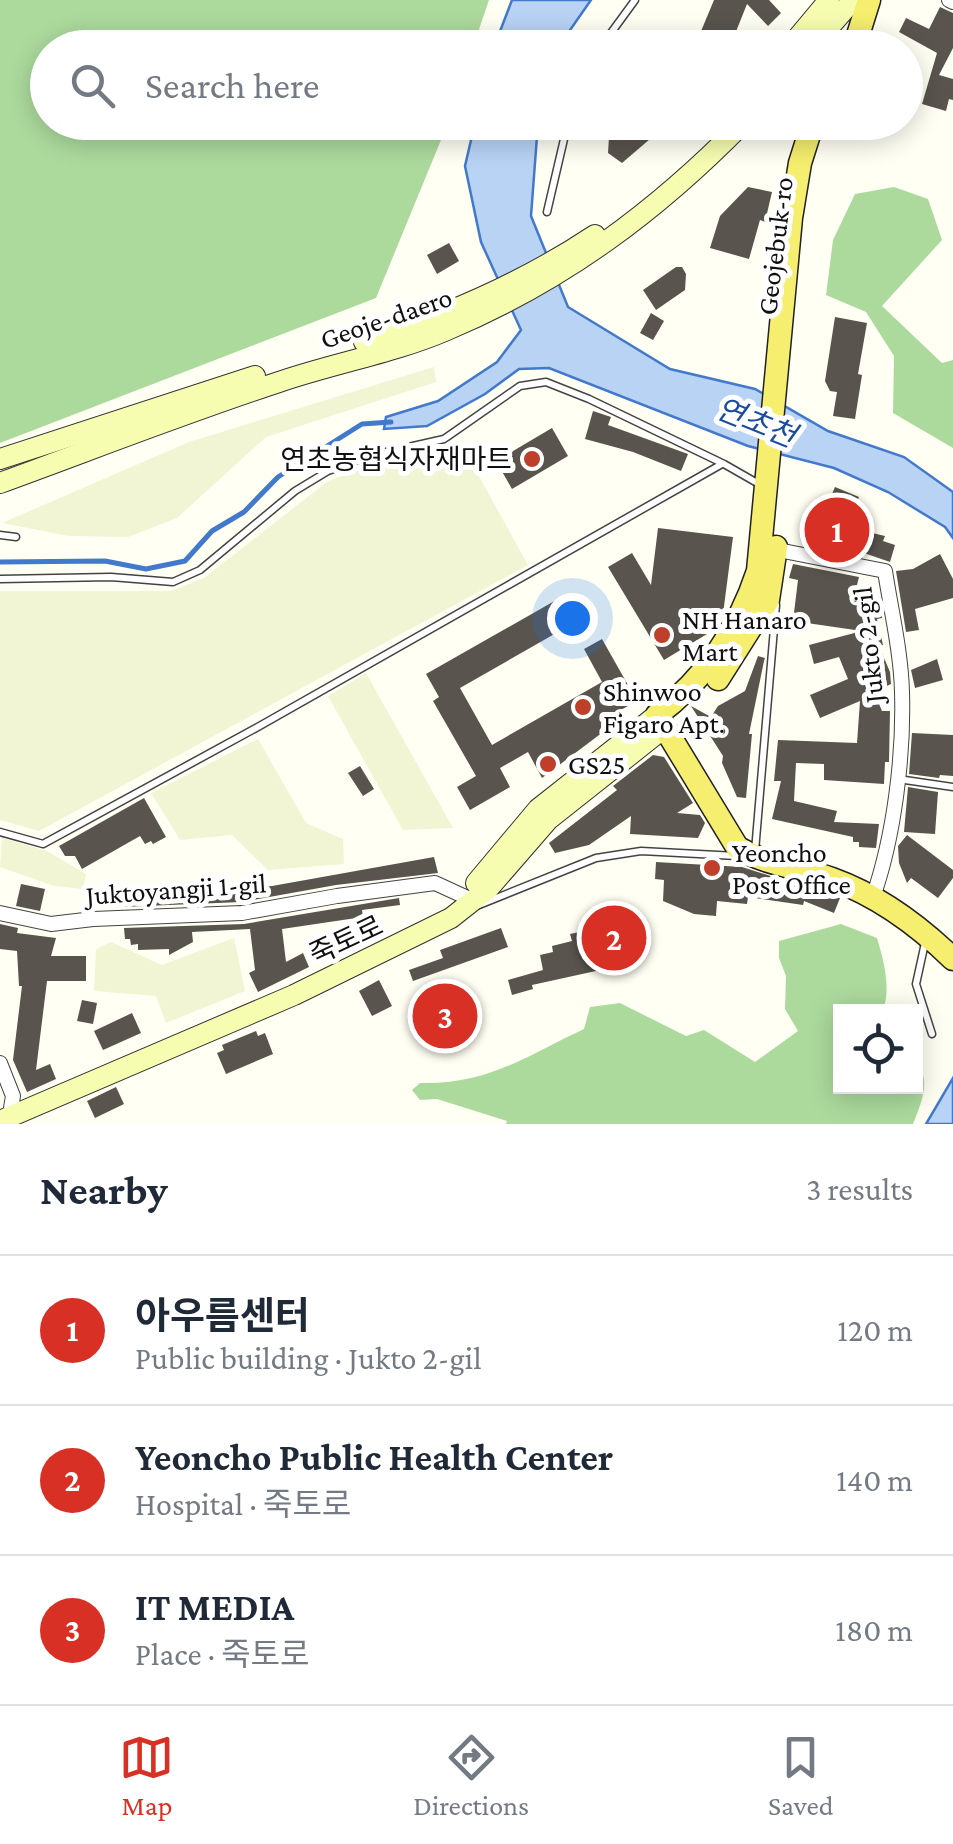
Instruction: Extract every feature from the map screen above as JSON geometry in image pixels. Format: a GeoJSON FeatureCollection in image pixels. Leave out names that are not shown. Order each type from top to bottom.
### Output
{"type":"FeatureCollection","features":[{"type":"Feature","properties":{"kind":"main road"},"geometry":{"type":"LineString","coordinates":[[804,30],[828,0]]}},
{"type":"Feature","properties":{"kind":"main road"},"geometry":{"type":"LineString","coordinates":[[826,30],[854,0]]}},
{"type":"Feature","properties":{"kind":"main road"},"geometry":{"type":"LineString","coordinates":[[845,30],[854,0]]}},
{"type":"Feature","properties":{"kind":"main road"},"geometry":{"type":"LineString","coordinates":[[860,30],[869,0]]}},
{"type":"Feature","properties":{"kind":"main road","name":"Geoje-daero"},"geometry":{"type":"LineString","coordinates":[[576,255],[706,140]]}},
{"type":"Feature","properties":{"kind":"main road","name":"Geoje-daero"},"geometry":{"type":"LineString","coordinates":[[0,483],[279,382],[444,332],[484,305],[630,228],[726,140]]}},
{"type":"Feature","properties":{"kind":"main road","name":"Geojebuk-ro"},"geometry":{"type":"LineString","coordinates":[[773,487],[783,377],[816,159],[815,140]]}},
{"type":"Feature","properties":{"kind":"main road","name":"Geoje-daero"},"geometry":{"type":"LineString","coordinates":[[0,458],[484,305]]}},
{"type":"Feature","properties":{"kind":"main road"},"geometry":{"type":"LineString","coordinates":[[666,717],[708,668],[750,596],[764,545],[773,487]]}},
{"type":"Feature","properties":{"kind":"main road"},"geometry":{"type":"LineString","coordinates":[[666,717],[718,680],[762,614],[772,586],[764,545]]}},
{"type":"Feature","properties":{"kind":"main road"},"geometry":{"type":"LineString","coordinates":[[666,717],[730,840],[874,892],[953,948]]}},
{"type":"Feature","properties":{"kind":"main road","name":"죽토로"},"geometry":{"type":"LineString","coordinates":[[6,1116],[266,998],[489,888],[548,820],[666,717]]}},
{"type":"Feature","properties":{"kind":"main road","name":"죽토로"},"geometry":{"type":"LineString","coordinates":[[6,1116],[294,995],[451,918],[467,897]]}},
{"type":"Feature","properties":{"kind":"main road"},"geometry":{"type":"LineString","coordinates":[[931,932],[953,959]]}},
{"type":"Feature","properties":{"kind":"street","name":"Jukto 2-gil"},"geometry":{"type":"LineString","coordinates":[[764,545],[885,571],[902,692],[886,858],[874,892]]}},
{"type":"Feature","properties":{"kind":"street","name":"Juktoyangji 1-gil"},"geometry":{"type":"LineString","coordinates":[[0,913],[51,924],[242,913],[434,883],[467,897]]}},
{"type":"Feature","properties":{"kind":"street"},"geometry":{"type":"LineString","coordinates":[[0,1063],[12,1096],[6,1116]]}},
{"type":"Feature","properties":{"kind":"lane"},"geometry":{"type":"LineString","coordinates":[[613,30],[634,0]]}},
{"type":"Feature","properties":{"kind":"lane"},"geometry":{"type":"LineString","coordinates":[[547,212],[564,140]]}},
{"type":"Feature","properties":{"kind":"lane"},"geometry":{"type":"LineString","coordinates":[[0,579],[173,582],[200,570],[295,491],[328,471],[373,455],[444,439],[520,386],[546,382],[773,487]]}},
{"type":"Feature","properties":{"kind":"lane"},"geometry":{"type":"LineString","coordinates":[[0,832],[42,844],[724,464]]}},
{"type":"Feature","properties":{"kind":"lane"},"geometry":{"type":"LineString","coordinates":[[0,535],[16,538]]}},
{"type":"Feature","properties":{"kind":"lane"},"geometry":{"type":"LineString","coordinates":[[451,918],[596,858],[641,852],[755,852],[774,654],[776,606],[772,586]]}},
{"type":"Feature","properties":{"kind":"lane"},"geometry":{"type":"LineString","coordinates":[[896,779],[953,786]]}},
{"type":"Feature","properties":{"kind":"lane"},"geometry":{"type":"LineString","coordinates":[[931,932],[920,958],[916,984],[932,1034]]}},
{"type":"Feature","properties":{"kind":"green space"},"geometry":{"type":"Polygon","coordinates":[[[0,0],[489,0],[479,30],[30,30],[30,140],[441,140],[376,298],[0,443],[0,0]]]}},
{"type":"Feature","properties":{"kind":"green space"},"geometry":{"type":"Polygon","coordinates":[[[894,187],[928,199],[942,240],[882,306],[942,363],[953,360],[953,448],[893,413],[894,356],[866,312],[826,295],[833,240],[855,194],[894,187]]]}},
{"type":"Feature","properties":{"kind":"green space"},"geometry":{"type":"Polygon","coordinates":[[[434,367],[436,382],[266,437],[177,518],[128,537],[69,536],[2,523],[189,442],[434,367]]]}},
{"type":"Feature","properties":{"kind":"green space"},"geometry":{"type":"Polygon","coordinates":[[[460,442],[528,565],[39,831],[0,820],[0,591],[170,591],[204,578],[328,481],[460,442]]]}},
{"type":"Feature","properties":{"kind":"green space"},"geometry":{"type":"Polygon","coordinates":[[[366,673],[453,828],[403,830],[328,696],[366,673]]]}},
{"type":"Feature","properties":{"kind":"green space"},"geometry":{"type":"Polygon","coordinates":[[[258,739],[306,823],[343,839],[344,864],[268,870],[232,835],[180,840],[151,793],[258,739]]]}},
{"type":"Feature","properties":{"kind":"green space"},"geometry":{"type":"Polygon","coordinates":[[[2,838],[47,851],[86,874],[83,889],[54,886],[0,867],[2,838]]]}},
{"type":"Feature","properties":{"kind":"green space"},"geometry":{"type":"Polygon","coordinates":[[[841,924],[877,938],[884,965],[884,1004],[833,1004],[833,1094],[922,1094],[913,1124],[506,1124],[507,1121],[437,1099],[420,1100],[412,1090],[420,1083],[466,1079],[506,1067],[584,1029],[590,1007],[620,1003],[686,1036],[704,1030],[755,1062],[798,1031],[785,1009],[786,976],[779,958],[779,941],[841,924]]]}},
{"type":"Feature","properties":{"kind":"green space"},"geometry":{"type":"Polygon","coordinates":[[[234,938],[245,991],[166,1023],[156,996],[94,991],[96,949],[111,942],[162,965],[234,938]]]}},
{"type":"Feature","properties":{"kind":"water"},"geometry":{"type":"Polygon","coordinates":[[[512,0],[591,0],[570,30],[501,30],[512,0]]]}},
{"type":"Feature","properties":{"kind":"water","name":"연초천"},"geometry":{"type":"Polygon","coordinates":[[[471,140],[537,140],[531,216],[568,307],[670,369],[755,389],[828,431],[904,457],[953,492],[953,538],[945,527],[888,492],[834,468],[748,446],[549,368],[519,369],[485,394],[427,426],[384,429],[386,417],[438,401],[497,362],[521,330],[481,242],[465,166],[471,140]]]}},
{"type":"Feature","properties":{"kind":"water"},"geometry":{"type":"Polygon","coordinates":[[[953,1078],[953,1124],[926,1124],[953,1078]]]}},
{"type":"Feature","properties":{"kind":"building"},"geometry":{"type":"Polygon","coordinates":[[[714,0],[769,0],[781,13],[768,26],[747,4],[737,30],[702,30],[714,0]]]}},
{"type":"Feature","properties":{"kind":"building"},"geometry":{"type":"Polygon","coordinates":[[[940,7],[953,13],[953,48],[939,75],[953,79],[953,100],[949,99],[946,111],[923,104],[937,53],[923,45],[923,30],[900,30],[906,18],[929,29],[940,7]]]}},
{"type":"Feature","properties":{"kind":"building"},"geometry":{"type":"Polygon","coordinates":[[[609,140],[649,140],[622,163],[608,153],[609,140]]]}},
{"type":"Feature","properties":{"kind":"building"},"geometry":{"type":"Polygon","coordinates":[[[748,187],[772,192],[765,222],[760,220],[749,259],[710,248],[720,216],[748,187]]]}},
{"type":"Feature","properties":{"kind":"building"},"geometry":{"type":"Polygon","coordinates":[[[449,243],[459,261],[437,274],[427,255],[449,243]]]}},
{"type":"Feature","properties":{"kind":"building"},"geometry":{"type":"Polygon","coordinates":[[[676,267],[682,267],[686,274],[685,290],[656,310],[643,290],[676,267]]]}},
{"type":"Feature","properties":{"kind":"building"},"geometry":{"type":"Polygon","coordinates":[[[651,313],[664,321],[653,340],[640,333],[651,313]]]}},
{"type":"Feature","properties":{"kind":"building"},"geometry":{"type":"Polygon","coordinates":[[[835,317],[867,323],[855,419],[833,416],[837,392],[830,391],[825,381],[835,317]]]}},
{"type":"Feature","properties":{"kind":"building"},"geometry":{"type":"Polygon","coordinates":[[[593,411],[611,417],[608,425],[688,454],[681,471],[585,439],[593,411]]]}},
{"type":"Feature","properties":{"kind":"building","name":"연초농협식자재마트"},"geometry":{"type":"Polygon","coordinates":[[[552,428],[568,456],[512,489],[496,461],[552,428]]]}},
{"type":"Feature","properties":{"kind":"building"},"geometry":{"type":"Polygon","coordinates":[[[835,487],[859,497],[847,527],[885,536],[883,541],[895,545],[890,562],[864,553],[863,556],[808,545],[814,519],[821,520],[835,487]]]}},
{"type":"Feature","properties":{"kind":"building"},"geometry":{"type":"Polygon","coordinates":[[[658,528],[733,537],[723,614],[712,631],[664,660],[608,567],[632,553],[651,585],[658,528]]]}},
{"type":"Feature","properties":{"kind":"building"},"geometry":{"type":"Polygon","coordinates":[[[940,554],[953,579],[953,598],[915,609],[919,630],[906,632],[896,571],[913,569],[940,554]]]}},
{"type":"Feature","properties":{"kind":"building"},"geometry":{"type":"Polygon","coordinates":[[[793,564],[859,577],[853,601],[879,597],[882,618],[877,619],[883,645],[879,646],[891,684],[874,692],[882,711],[890,711],[889,762],[885,762],[884,784],[824,780],[824,764],[796,763],[794,801],[837,811],[834,822],[879,824],[876,848],[859,847],[853,837],[772,819],[781,781],[774,781],[778,740],[857,743],[860,701],[820,718],[810,695],[848,679],[839,657],[814,664],[809,645],[862,631],[793,621],[798,580],[789,578],[793,564]]]}},
{"type":"Feature","properties":{"kind":"building","name":"Shinwoo Figaro Apt."},"geometry":{"type":"Polygon","coordinates":[[[558,599],[572,624],[460,688],[492,745],[602,682],[584,649],[602,639],[637,701],[619,711],[623,717],[542,778],[528,752],[500,768],[510,787],[470,810],[457,787],[476,776],[433,701],[439,697],[426,674],[558,599]]]}},
{"type":"Feature","properties":{"kind":"building"},"geometry":{"type":"Polygon","coordinates":[[[758,656],[765,658],[749,734],[746,798],[737,797],[722,763],[723,756],[691,706],[711,717],[718,706],[745,691],[758,656]]]}},
{"type":"Feature","properties":{"kind":"building"},"geometry":{"type":"Polygon","coordinates":[[[937,659],[943,680],[915,688],[911,670],[937,659]]]}},
{"type":"Feature","properties":{"kind":"building"},"geometry":{"type":"Polygon","coordinates":[[[912,733],[953,735],[953,776],[909,774],[912,733]]]}},
{"type":"Feature","properties":{"kind":"building"},"geometry":{"type":"Polygon","coordinates":[[[653,755],[664,757],[693,803],[677,813],[700,815],[705,823],[698,838],[630,834],[631,816],[589,845],[555,853],[549,843],[617,790],[613,786],[653,755]]]}},
{"type":"Feature","properties":{"kind":"building"},"geometry":{"type":"Polygon","coordinates":[[[360,766],[374,789],[363,796],[348,773],[360,766]]]}},
{"type":"Feature","properties":{"kind":"building"},"geometry":{"type":"Polygon","coordinates":[[[908,787],[938,792],[935,834],[904,832],[908,787]]]}},
{"type":"Feature","properties":{"kind":"building"},"geometry":{"type":"Polygon","coordinates":[[[144,798],[166,837],[145,844],[140,836],[82,869],[75,856],[65,856],[59,846],[144,798]]]}},
{"type":"Feature","properties":{"kind":"building"},"geometry":{"type":"Polygon","coordinates":[[[907,835],[953,870],[953,878],[938,898],[911,878],[907,883],[899,863],[898,846],[907,835]]]}},
{"type":"Feature","properties":{"kind":"building"},"geometry":{"type":"Polygon","coordinates":[[[434,857],[438,873],[241,902],[121,907],[120,895],[201,888],[201,896],[234,894],[233,890],[434,857]]]}},
{"type":"Feature","properties":{"kind":"building"},"geometry":{"type":"Polygon","coordinates":[[[656,862],[742,867],[840,898],[834,913],[804,901],[803,905],[748,897],[747,904],[717,901],[716,916],[694,914],[663,901],[664,880],[655,879],[656,862]]]}},
{"type":"Feature","properties":{"kind":"building"},"geometry":{"type":"Polygon","coordinates":[[[21,884],[45,889],[40,911],[16,906],[21,884]]]}},
{"type":"Feature","properties":{"kind":"building"},"geometry":{"type":"Polygon","coordinates":[[[399,898],[400,905],[362,910],[363,917],[282,929],[286,962],[303,953],[309,967],[258,992],[249,973],[255,970],[250,929],[192,932],[193,942],[169,955],[169,949],[138,950],[138,944],[131,945],[130,939],[125,939],[124,928],[244,924],[399,898]]]}},
{"type":"Feature","properties":{"kind":"building"},"geometry":{"type":"Polygon","coordinates":[[[0,924],[18,928],[17,933],[56,938],[51,956],[86,956],[86,981],[47,981],[36,1070],[50,1064],[56,1079],[27,1092],[13,1060],[22,986],[17,951],[0,949],[0,924]]]}},
{"type":"Feature","properties":{"kind":"building"},"geometry":{"type":"Polygon","coordinates":[[[501,928],[508,947],[413,981],[409,970],[443,958],[440,950],[501,928]]]}},
{"type":"Feature","properties":{"kind":"building"},"geometry":{"type":"Polygon","coordinates":[[[589,930],[591,938],[614,931],[623,933],[623,965],[532,985],[533,989],[512,995],[508,980],[543,970],[540,955],[553,952],[552,946],[572,941],[570,934],[589,930]]]}},
{"type":"Feature","properties":{"kind":"building"},"geometry":{"type":"Polygon","coordinates":[[[379,980],[392,1006],[372,1016],[359,991],[379,980]]]}},
{"type":"Feature","properties":{"kind":"building"},"geometry":{"type":"Polygon","coordinates":[[[453,999],[463,1022],[438,1034],[427,1011],[453,999]]]}},
{"type":"Feature","properties":{"kind":"building"},"geometry":{"type":"Polygon","coordinates":[[[82,1000],[97,1003],[93,1024],[77,1021],[82,1000]]]}},
{"type":"Feature","properties":{"kind":"building"},"geometry":{"type":"Polygon","coordinates":[[[132,1013],[141,1033],[103,1050],[94,1031],[132,1013]]]}},
{"type":"Feature","properties":{"kind":"building"},"geometry":{"type":"Polygon","coordinates":[[[256,1031],[258,1036],[265,1033],[273,1054],[226,1074],[217,1053],[224,1050],[222,1045],[256,1031]]]}},
{"type":"Feature","properties":{"kind":"building"},"geometry":{"type":"Polygon","coordinates":[[[116,1087],[124,1104],[95,1118],[87,1101],[116,1087]]]}},
{"type":"Feature","properties":{"kind":"waterway"},"geometry":{"type":"LineString","coordinates":[[0,562],[105,561],[146,569],[185,561],[212,531],[244,512],[278,477],[362,424],[391,422]]}},
{"type":"Feature","properties":{"kind":"place","name":"연초농협식자재마트"},"geometry":{"type":"Point","coordinates":[532,459]}},
{"type":"Feature","properties":{"kind":"place","name":"아우름센터"},"geometry":{"type":"Point","coordinates":[837,530]}},
{"type":"Feature","properties":{"kind":"place","name":"NH Hanaro Mart"},"geometry":{"type":"Point","coordinates":[662,635]}},
{"type":"Feature","properties":{"kind":"place","name":"Shinwoo Figaro Apt."},"geometry":{"type":"Point","coordinates":[583,707]}},
{"type":"Feature","properties":{"kind":"place","name":"GS25"},"geometry":{"type":"Point","coordinates":[548,764]}},
{"type":"Feature","properties":{"kind":"place","name":"Yeoncho Post Office"},"geometry":{"type":"Point","coordinates":[712,868]}},
{"type":"Feature","properties":{"kind":"place","name":"Yeoncho Public Health Center"},"geometry":{"type":"Point","coordinates":[614,938]}},
{"type":"Feature","properties":{"kind":"place","name":"IT MEDIA"},"geometry":{"type":"Point","coordinates":[445,1016]}}]}
